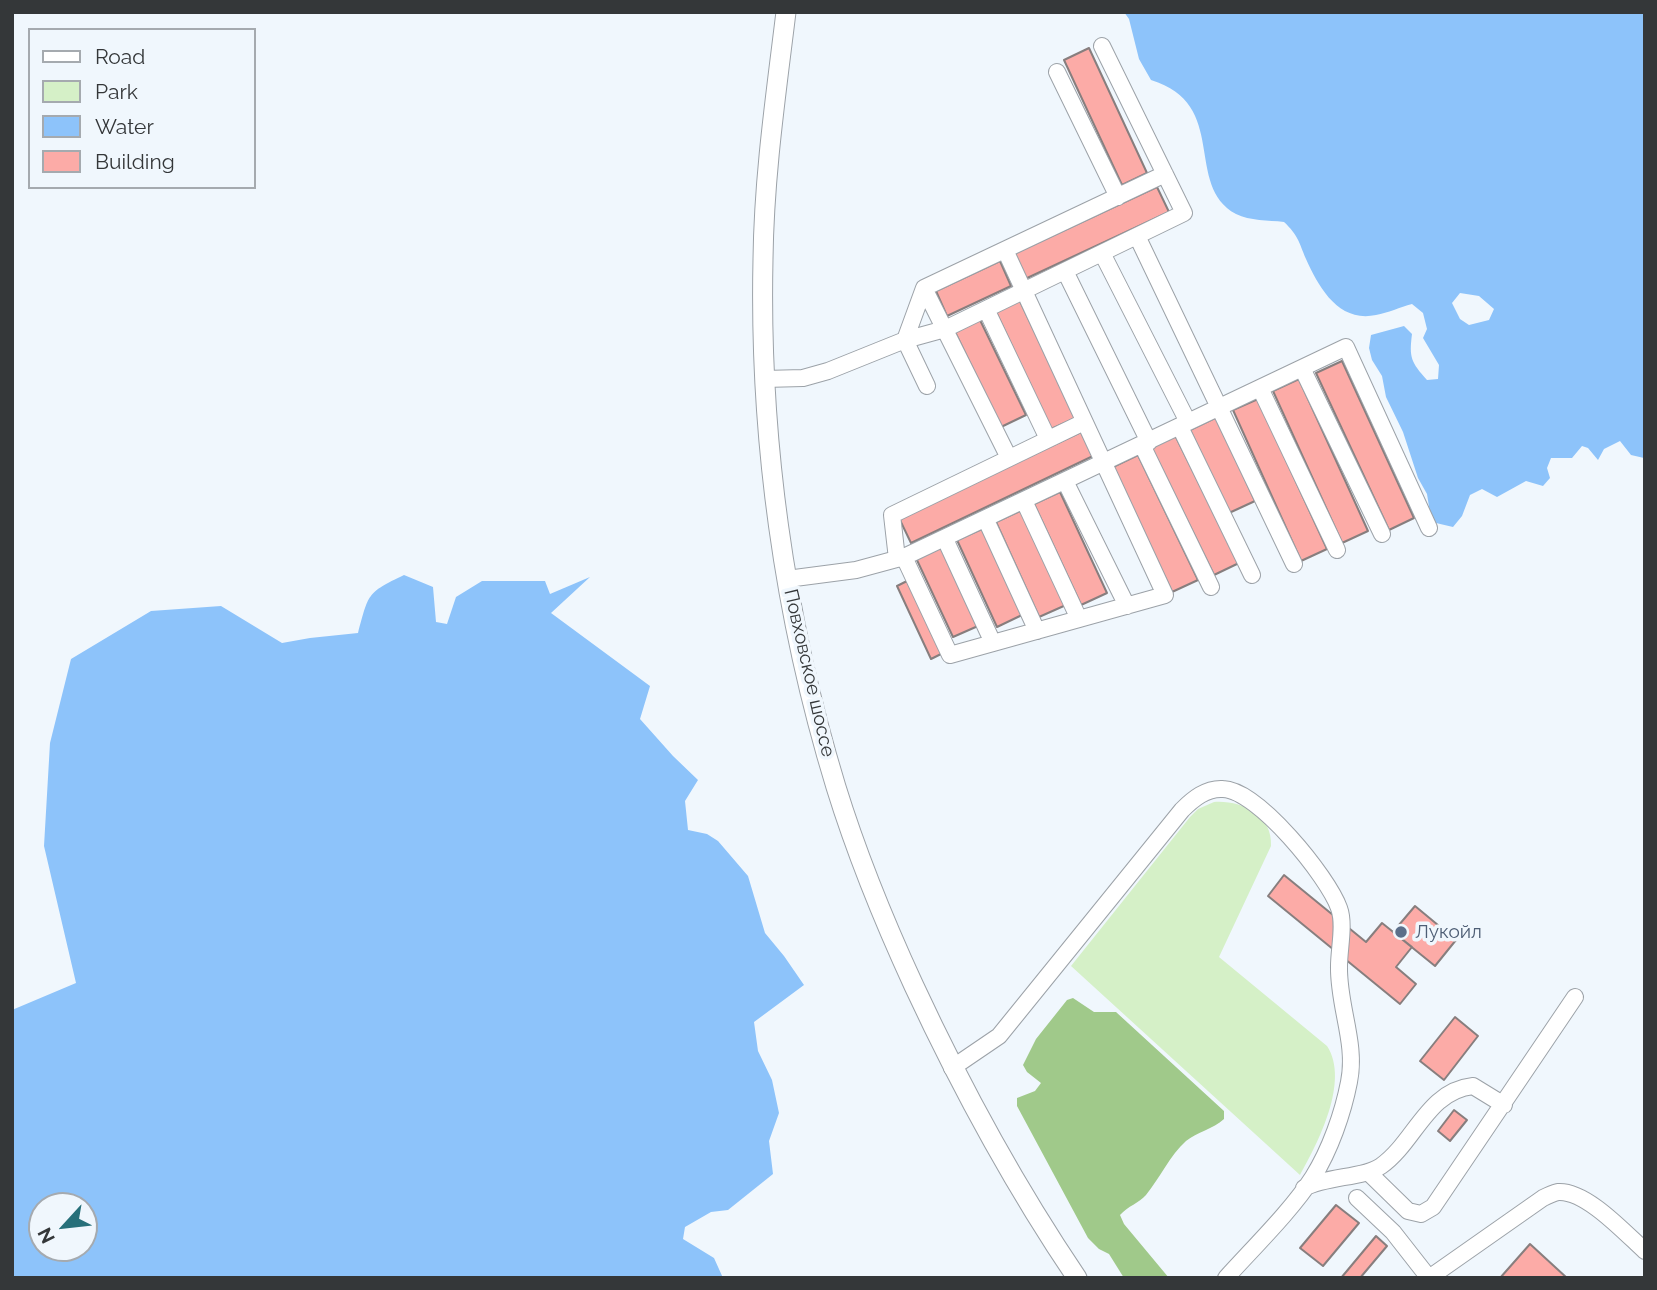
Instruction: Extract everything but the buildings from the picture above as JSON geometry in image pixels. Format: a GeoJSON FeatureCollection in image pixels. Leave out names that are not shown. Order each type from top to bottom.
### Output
{"type":"FeatureCollection","features":[{"type":"Feature","properties":{"kind":"main road","name":"Повховское шоссе"},"geometry":{"type":"LineString","coordinates":[[786,12],[765,197],[762,269],[764,379],[787,579],[811,700],[851,834],[888,930],[952,1068],[1022,1191],[1077,1278]]}},
{"type":"Feature","properties":{"kind":"lane"},"geometry":{"type":"LineString","coordinates":[[764,379],[803,378],[828,371],[905,340],[945,329],[1184,213],[1102,46]]}},
{"type":"Feature","properties":{"kind":"lane"},"geometry":{"type":"LineString","coordinates":[[1057,72],[1118,197]]}},
{"type":"Feature","properties":{"kind":"lane"},"geometry":{"type":"LineString","coordinates":[[927,386],[905,340],[924,288],[1165,174]]}},
{"type":"Feature","properties":{"kind":"lane"},"geometry":{"type":"LineString","coordinates":[[1137,236],[1294,564]]}},
{"type":"Feature","properties":{"kind":"lane"},"geometry":{"type":"LineString","coordinates":[[1005,250],[1165,595],[950,656],[901,558],[892,515],[1084,422]]}},
{"type":"Feature","properties":{"kind":"lane"},"geometry":{"type":"LineString","coordinates":[[1102,253],[1252,575]]}},
{"type":"Feature","properties":{"kind":"lane"},"geometry":{"type":"LineString","coordinates":[[1065,271],[1211,587]]}},
{"type":"Feature","properties":{"kind":"lane"},"geometry":{"type":"LineString","coordinates":[[924,288],[1009,458]]}},
{"type":"Feature","properties":{"kind":"lane"},"geometry":{"type":"LineString","coordinates":[[986,309],[1048,439]]}},
{"type":"Feature","properties":{"kind":"lane"},"geometry":{"type":"LineString","coordinates":[[787,579],[823,576],[901,558],[1346,347],[1429,528]]}},
{"type":"Feature","properties":{"kind":"lane"},"geometry":{"type":"LineString","coordinates":[[1302,368],[1382,534]]}},
{"type":"Feature","properties":{"kind":"lane"},"geometry":{"type":"LineString","coordinates":[[1259,388],[1337,550]]}},
{"type":"Feature","properties":{"kind":"lane"},"geometry":{"type":"LineString","coordinates":[[1065,481],[1127,606]]}},
{"type":"Feature","properties":{"kind":"lane"},"geometry":{"type":"LineString","coordinates":[[1024,501],[1080,619]]}},
{"type":"Feature","properties":{"kind":"lane"},"geometry":{"type":"LineString","coordinates":[[985,520],[1037,631]]}},
{"type":"Feature","properties":{"kind":"lane"},"geometry":{"type":"LineString","coordinates":[[945,539],[993,643]]}},
{"type":"Feature","properties":{"kind":"lane"},"geometry":{"type":"LineString","coordinates":[[952,1068],[999,1036],[1193,799],[1209,790],[1224,788],[1253,802],[1273,818],[1290,837],[1335,898],[1341,912],[1338,969],[1340,996],[1350,1034],[1352,1059],[1350,1081],[1330,1138],[1309,1182],[1226,1278]]}},
{"type":"Feature","properties":{"kind":"lane"},"geometry":{"type":"LineString","coordinates":[[1368,1172],[1414,1214],[1427,1211],[1439,1201],[1575,997]]}},
{"type":"Feature","properties":{"kind":"lane"},"geometry":{"type":"LineString","coordinates":[[1309,1182],[1368,1172],[1385,1163],[1434,1105],[1457,1089],[1473,1086],[1504,1105]]}},
{"type":"Feature","properties":{"kind":"lane"},"geometry":{"type":"LineString","coordinates":[[1357,1198],[1393,1232],[1429,1278],[1542,1198],[1558,1192],[1575,1195],[1589,1203],[1645,1251]]}},
{"type":"Feature","properties":{"kind":"green space"},"geometry":{"type":"Polygon","coordinates":[[[1214,802],[1244,807],[1261,818],[1267,826],[1271,846],[1219,957],[1327,1046],[1333,1060],[1335,1076],[1329,1112],[1300,1175],[1071,966],[1190,817],[1198,809],[1214,802]]]}},
{"type":"Feature","properties":{"kind":"green space"},"geometry":{"type":"Polygon","coordinates":[[[1073,998],[1094,1012],[1116,1012],[1224,1111],[1224,1119],[1190,1138],[1180,1147],[1146,1195],[1120,1215],[1124,1224],[1169,1278],[1124,1278],[1109,1254],[1088,1238],[1017,1106],[1017,1098],[1035,1091],[1041,1083],[1027,1072],[1023,1065],[1036,1039],[1067,1000],[1073,998]]]}},
{"type":"Feature","properties":{"kind":"water"},"geometry":{"type":"Polygon","coordinates":[[[1124,12],[1645,12],[1644,458],[1631,455],[1620,441],[1604,449],[1598,460],[1588,448],[1582,446],[1572,458],[1551,458],[1547,468],[1550,478],[1543,486],[1526,481],[1497,497],[1482,489],[1470,495],[1462,516],[1453,527],[1436,523],[1430,513],[1427,494],[1418,478],[1403,432],[1386,397],[1382,376],[1372,360],[1369,348],[1371,335],[1404,326],[1412,334],[1411,354],[1414,364],[1427,380],[1438,379],[1439,365],[1423,338],[1427,329],[1423,313],[1412,304],[1380,314],[1351,314],[1324,292],[1298,239],[1284,222],[1241,216],[1220,201],[1211,184],[1199,125],[1190,107],[1175,91],[1151,80],[1139,59],[1129,19],[1124,12]],[[1460,293],[1452,303],[1460,319],[1469,325],[1489,320],[1494,309],[1479,296],[1460,293]]]}},
{"type":"Feature","properties":{"kind":"water"},"geometry":{"type":"Polygon","coordinates":[[[404,575],[433,587],[436,622],[447,624],[456,597],[482,581],[545,581],[550,594],[590,577],[551,613],[650,686],[640,719],[698,780],[685,801],[688,830],[707,834],[718,841],[748,876],[765,933],[804,985],[754,1022],[758,1051],[772,1080],[779,1113],[769,1141],[773,1174],[728,1210],[711,1212],[685,1227],[683,1239],[714,1258],[723,1278],[12,1278],[12,1010],[76,983],[44,846],[50,743],[71,659],[151,611],[221,606],[282,643],[358,633],[367,602],[382,586],[404,575]]]}},
{"type":"Feature","properties":{"kind":"place","name":"Лукойл"},"geometry":{"type":"Point","coordinates":[1401,932]}}]}
